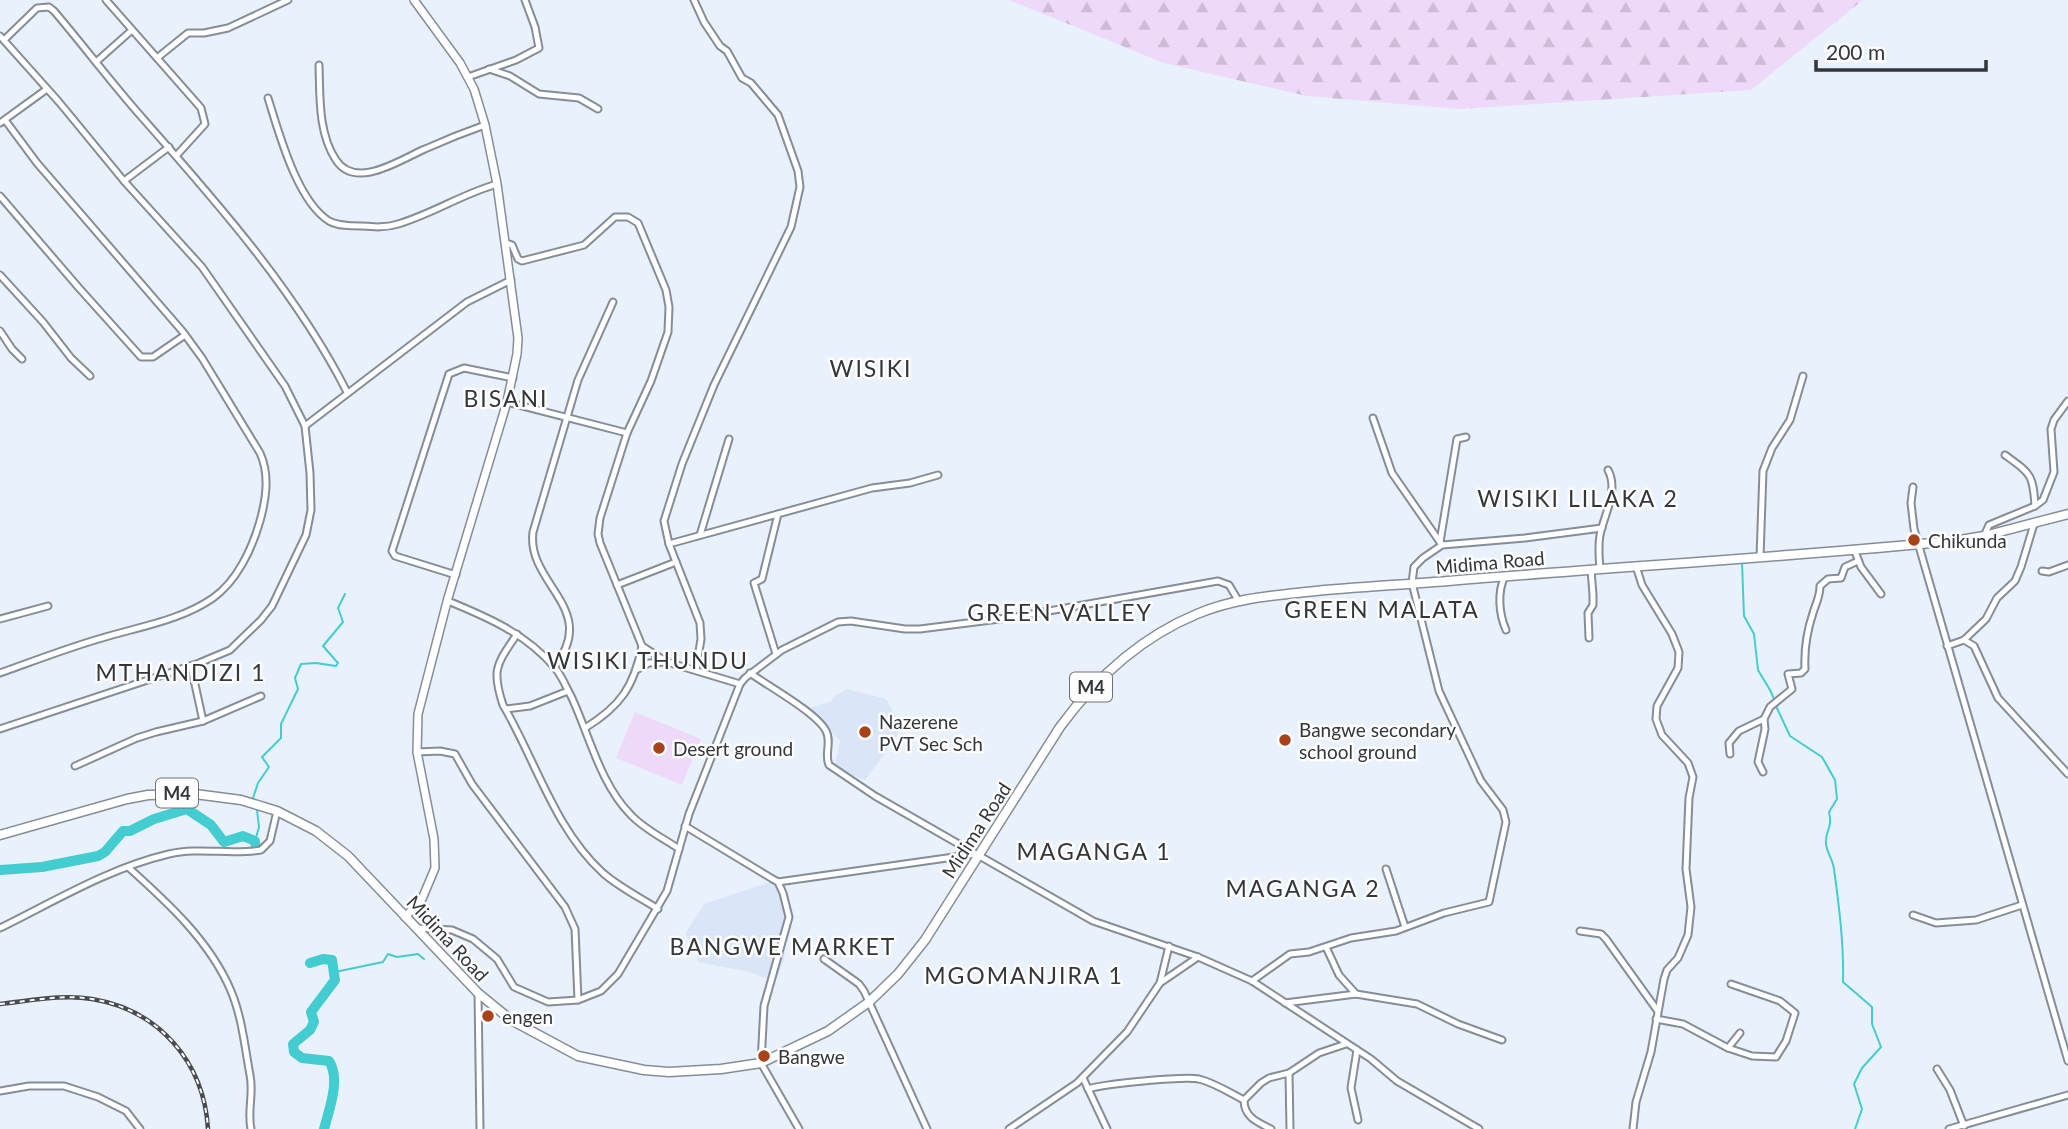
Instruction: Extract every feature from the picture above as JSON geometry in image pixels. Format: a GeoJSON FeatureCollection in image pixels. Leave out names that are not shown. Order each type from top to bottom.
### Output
{"type":"FeatureCollection","features":[{"type":"Feature","properties":{"kind":"main road","name":"Midima Road"},"geometry":{"type":"LineString","coordinates":[[0,835],[127,799],[171,793],[222,796],[277,811],[316,831],[348,856],[478,993],[510,1020],[578,1056],[644,1070],[669,1072],[761,1063],[828,1031],[869,1002],[898,974],[925,940],[977,854],[1060,727],[1098,680],[1126,656],[1196,614],[1238,600],[1334,589],[1984,537],[2068,514]]}},
{"type":"Feature","properties":{"kind":"street"},"geometry":{"type":"LineString","coordinates":[[107,0],[199,103],[205,124],[176,156]]}},
{"type":"Feature","properties":{"kind":"street"},"geometry":{"type":"LineString","coordinates":[[157,58],[188,33],[214,32],[243,22],[288,0]]}},
{"type":"Feature","properties":{"kind":"street"},"geometry":{"type":"LineString","coordinates":[[405,917],[422,899],[435,868],[434,839],[417,752],[418,713],[447,601],[507,402],[518,338],[497,184],[485,125],[468,77],[414,0]]}},
{"type":"Feature","properties":{"kind":"street"},"geometry":{"type":"LineString","coordinates":[[468,77],[516,60],[539,48],[538,35],[525,0]]}},
{"type":"Feature","properties":{"kind":"street"},"geometry":{"type":"LineString","coordinates":[[694,0],[704,22],[720,46],[727,51],[742,78],[751,83],[778,115],[798,171],[800,187],[791,227],[714,385],[682,464],[664,521],[669,544],[700,623],[701,639],[696,670]]}},
{"type":"Feature","properties":{"kind":"street"},"geometry":{"type":"LineString","coordinates":[[0,729],[191,666],[240,643],[272,606],[306,535],[311,510],[305,426],[285,386],[209,276],[2,38],[37,8],[49,7],[215,199],[329,356],[347,392]]}},
{"type":"Feature","properties":{"kind":"street"},"geometry":{"type":"LineString","coordinates":[[96,62],[132,30]]}},
{"type":"Feature","properties":{"kind":"street"},"geometry":{"type":"LineString","coordinates":[[319,65],[323,126],[336,161],[347,169],[366,172],[383,170],[422,150],[485,125]]}},
{"type":"Feature","properties":{"kind":"street"},"geometry":{"type":"LineString","coordinates":[[489,69],[510,76],[539,94],[579,98],[598,109]]}},
{"type":"Feature","properties":{"kind":"street"},"geometry":{"type":"LineString","coordinates":[[0,673],[191,609],[214,597],[228,584],[252,543],[261,517],[267,485],[265,466],[260,453],[185,335],[1,122],[47,89]]}},
{"type":"Feature","properties":{"kind":"street"},"geometry":{"type":"LineString","coordinates":[[268,98],[298,183],[328,220],[355,226],[388,227],[428,213],[457,197],[497,184]]}},
{"type":"Feature","properties":{"kind":"street"},"geometry":{"type":"LineString","coordinates":[[124,181],[169,147]]}},
{"type":"Feature","properties":{"kind":"street"},"geometry":{"type":"LineString","coordinates":[[0,196],[141,357],[153,357],[185,335]]}},
{"type":"Feature","properties":{"kind":"street"},"geometry":{"type":"LineString","coordinates":[[506,243],[512,245],[518,259],[522,261],[580,247],[615,217],[628,217],[638,223],[666,290],[668,332],[660,358],[627,433],[598,526],[600,543],[642,646],[667,662],[740,684]]}},
{"type":"Feature","properties":{"kind":"street"},"geometry":{"type":"LineString","coordinates":[[0,275],[43,322],[71,358],[90,376]]}},
{"type":"Feature","properties":{"kind":"street"},"geometry":{"type":"LineString","coordinates":[[305,426],[467,302],[511,280]]}},
{"type":"Feature","properties":{"kind":"street"},"geometry":{"type":"LineString","coordinates":[[554,667],[567,649],[571,629],[562,604],[537,560],[532,539],[578,380],[613,302]]}},
{"type":"Feature","properties":{"kind":"street"},"geometry":{"type":"LineString","coordinates":[[0,331],[22,359]]}},
{"type":"Feature","properties":{"kind":"street"},"geometry":{"type":"LineString","coordinates":[[456,575],[396,556],[392,551],[449,374],[464,368],[513,378]]}},
{"type":"Feature","properties":{"kind":"street"},"geometry":{"type":"LineString","coordinates":[[1760,557],[1763,471],[1772,448],[1790,420],[1803,376]]}},
{"type":"Feature","properties":{"kind":"street"},"geometry":{"type":"LineString","coordinates":[[1984,537],[1993,522],[2035,506],[2043,500],[2051,483],[2055,461],[2051,429],[2054,420],[2068,401]]}},
{"type":"Feature","properties":{"kind":"street"},"geometry":{"type":"LineString","coordinates":[[507,402],[627,433]]}},
{"type":"Feature","properties":{"kind":"street"},"geometry":{"type":"LineString","coordinates":[[1373,418],[1385,459],[1395,480],[1441,543]]}},
{"type":"Feature","properties":{"kind":"street"},"geometry":{"type":"LineString","coordinates":[[1441,543],[1457,439],[1466,437]]}},
{"type":"Feature","properties":{"kind":"street"},"geometry":{"type":"LineString","coordinates":[[700,535],[729,439]]}},
{"type":"Feature","properties":{"kind":"street"},"geometry":{"type":"LineString","coordinates":[[2005,454],[2034,480],[2035,506]]}},
{"type":"Feature","properties":{"kind":"street"},"geometry":{"type":"LineString","coordinates":[[1589,638],[1588,613],[1593,602],[1595,569],[1611,490],[1612,481],[1608,470]]}},
{"type":"Feature","properties":{"kind":"street"},"geometry":{"type":"LineString","coordinates":[[669,544],[815,506],[872,488],[909,483],[937,475]]}},
{"type":"Feature","properties":{"kind":"street"},"geometry":{"type":"LineString","coordinates":[[1913,487],[1913,522],[2068,1061]]}},
{"type":"Feature","properties":{"kind":"street"},"geometry":{"type":"LineString","coordinates":[[776,654],[754,583],[762,579],[778,514]]}},
{"type":"Feature","properties":{"kind":"street"},"geometry":{"type":"LineString","coordinates":[[1947,646],[1964,640],[1986,619],[1997,598],[2018,575],[2034,524]]}},
{"type":"Feature","properties":{"kind":"street"},"geometry":{"type":"LineString","coordinates":[[1252,981],[1283,956],[1326,947],[1344,939],[1388,933],[1444,913],[1489,902],[1506,822],[1503,810],[1480,781],[1439,691],[1412,583],[1414,567],[1441,543],[1602,528]]}},
{"type":"Feature","properties":{"kind":"street"},"geometry":{"type":"LineString","coordinates":[[1853,548],[1858,561],[1881,594]]}},
{"type":"Feature","properties":{"kind":"street"},"geometry":{"type":"LineString","coordinates":[[1763,772],[1758,762],[1765,729],[1764,719],[1770,707],[1791,689],[1787,674],[1801,673],[1805,669],[1807,633],[1819,599],[1820,586],[1828,579],[1841,578],[1845,567],[1858,561]]}},
{"type":"Feature","properties":{"kind":"street"},"geometry":{"type":"LineString","coordinates":[[617,585],[676,562]]}},
{"type":"Feature","properties":{"kind":"street"},"geometry":{"type":"LineString","coordinates":[[2042,570],[2049,572],[2068,565]]}},
{"type":"Feature","properties":{"kind":"street"},"geometry":{"type":"LineString","coordinates":[[1633,1129],[1637,1095],[1647,1069],[1665,974],[1678,958],[1689,925],[1690,896],[1686,869],[1689,798],[1693,777],[1688,763],[1668,743],[1658,727],[1655,713],[1678,668],[1679,652],[1667,625],[1642,585],[1636,566]]}},
{"type":"Feature","properties":{"kind":"street"},"geometry":{"type":"LineString","coordinates":[[1505,576],[1500,585],[1500,602],[1506,630]]}},
{"type":"Feature","properties":{"kind":"street"},"geometry":{"type":"LineString","coordinates":[[416,928],[452,930],[473,939],[497,959],[514,987],[548,1002],[578,1000],[601,991],[618,974],[671,880],[685,826],[740,684],[776,654],[831,624],[851,621],[920,629],[1015,617],[1218,581],[1229,585],[1238,600]]}},
{"type":"Feature","properties":{"kind":"street"},"geometry":{"type":"LineString","coordinates":[[447,601],[492,619],[517,634],[554,667],[585,727],[604,773],[623,806],[639,822],[679,849]]}},
{"type":"Feature","properties":{"kind":"street"},"geometry":{"type":"LineString","coordinates":[[0,619],[48,606]]}},
{"type":"Feature","properties":{"kind":"street"},"geometry":{"type":"LineString","coordinates":[[517,634],[496,670],[497,687],[562,824],[607,876],[657,909]]}},
{"type":"Feature","properties":{"kind":"street"},"geometry":{"type":"LineString","coordinates":[[1964,640],[1974,646],[1998,698],[2068,774]]}},
{"type":"Feature","properties":{"kind":"street"},"geometry":{"type":"LineString","coordinates":[[585,727],[620,701],[636,670],[642,646]]}},
{"type":"Feature","properties":{"kind":"street"},"geometry":{"type":"LineString","coordinates":[[636,670],[649,663],[667,662]]}},
{"type":"Feature","properties":{"kind":"street"},"geometry":{"type":"LineString","coordinates":[[191,666],[204,721]]}},
{"type":"Feature","properties":{"kind":"street"},"geometry":{"type":"LineString","coordinates":[[750,673],[793,702],[824,729],[828,741],[826,758],[831,767],[875,796],[1093,921],[1169,946],[1252,981],[1357,1050],[1403,1085],[1479,1129]]}},
{"type":"Feature","properties":{"kind":"street"},"geometry":{"type":"LineString","coordinates":[[506,709],[530,706],[568,691]]}},
{"type":"Feature","properties":{"kind":"street"},"geometry":{"type":"LineString","coordinates":[[75,766],[117,746],[156,732],[204,721],[261,696]]}},
{"type":"Feature","properties":{"kind":"street"},"geometry":{"type":"LineString","coordinates":[[1730,754],[1729,743],[1739,731],[1764,719]]}},
{"type":"Feature","properties":{"kind":"street"},"geometry":{"type":"LineString","coordinates":[[417,752],[440,751],[455,754],[472,783],[565,907],[575,929],[578,1000]]}},
{"type":"Feature","properties":{"kind":"street"},"geometry":{"type":"LineString","coordinates":[[0,928],[90,882],[169,854],[187,851],[261,850],[267,847],[270,841],[277,811]]}},
{"type":"Feature","properties":{"kind":"street"},"geometry":{"type":"LineString","coordinates":[[685,826],[778,882],[783,893],[789,917],[764,1006],[761,1063],[799,1129]]}},
{"type":"Feature","properties":{"kind":"street"},"geometry":{"type":"LineString","coordinates":[[778,882],[977,854]]}},
{"type":"Feature","properties":{"kind":"street"},"geometry":{"type":"LineString","coordinates":[[128,867],[181,918],[215,961],[232,992],[250,1074],[248,1115],[251,1129]]}},
{"type":"Feature","properties":{"kind":"street"},"geometry":{"type":"LineString","coordinates":[[1386,869],[1405,927]]}},
{"type":"Feature","properties":{"kind":"street"},"geometry":{"type":"LineString","coordinates":[[1913,915],[1936,923],[1976,920],[2022,905]]}},
{"type":"Feature","properties":{"kind":"street"},"geometry":{"type":"LineString","coordinates":[[1580,932],[1601,934],[1606,939],[1643,995],[1657,1011]]}},
{"type":"Feature","properties":{"kind":"street"},"geometry":{"type":"LineString","coordinates":[[1160,984],[1169,946]]}},
{"type":"Feature","properties":{"kind":"street"},"geometry":{"type":"LineString","coordinates":[[1326,947],[1339,975],[1356,994]]}},
{"type":"Feature","properties":{"kind":"street"},"geometry":{"type":"LineString","coordinates":[[1009,1129],[1083,1078],[1127,1032],[1160,984],[1198,957]]}},
{"type":"Feature","properties":{"kind":"street"},"geometry":{"type":"LineString","coordinates":[[824,959],[859,984],[928,1129]]}},
{"type":"Feature","properties":{"kind":"street"},"geometry":{"type":"LineString","coordinates":[[1656,1019],[1683,1024],[1728,1048],[1752,1056],[1776,1057],[1786,1041],[1795,1013],[1780,1002],[1731,984]]}},
{"type":"Feature","properties":{"kind":"street"},"geometry":{"type":"LineString","coordinates":[[478,993],[480,1129]]}},
{"type":"Feature","properties":{"kind":"street"},"geometry":{"type":"LineString","coordinates":[[1285,1003],[1356,994],[1426,1006],[1448,1019],[1502,1040]]}},
{"type":"Feature","properties":{"kind":"street"},"geometry":{"type":"LineString","coordinates":[[1728,1048],[1740,1033]]}},
{"type":"Feature","properties":{"kind":"street"},"geometry":{"type":"LineString","coordinates":[[1271,1129],[1248,1115],[1244,1100],[1261,1083],[1289,1073],[1319,1053],[1346,1044]]}},
{"type":"Feature","properties":{"kind":"street"},"geometry":{"type":"LineString","coordinates":[[1357,1050],[1351,1088],[1359,1119]]}},
{"type":"Feature","properties":{"kind":"street"},"geometry":{"type":"LineString","coordinates":[[1937,1069],[1950,1090],[1964,1126]]}},
{"type":"Feature","properties":{"kind":"street"},"geometry":{"type":"LineString","coordinates":[[1289,1073],[1290,1129]]}},
{"type":"Feature","properties":{"kind":"street"},"geometry":{"type":"LineString","coordinates":[[1083,1078],[1107,1129]]}},
{"type":"Feature","properties":{"kind":"street"},"geometry":{"type":"LineString","coordinates":[[1088,1089],[1103,1085],[1189,1078],[1206,1082],[1244,1100]]}},
{"type":"Feature","properties":{"kind":"street"},"geometry":{"type":"LineString","coordinates":[[0,1091],[29,1086],[64,1086],[98,1097],[126,1111],[140,1129]]}},
{"type":"Feature","properties":{"kind":"street"},"geometry":{"type":"LineString","coordinates":[[1949,1129],[2068,1095]]}},
{"type":"Feature","properties":{"kind":"shaded area","name":"Nazerene PVT Sec Sch"},"geometry":{"type":"Polygon","coordinates":[[[847,689],[886,699],[901,725],[896,738],[865,780],[842,771],[835,765],[840,741],[810,708],[830,702],[847,689]]]}},
{"type":"Feature","properties":{"kind":"shaded area"},"geometry":{"type":"Polygon","coordinates":[[[773,881],[786,897],[790,917],[783,963],[777,977],[764,978],[750,972],[698,962],[696,949],[685,934],[704,904],[773,881]]]}},
{"type":"Feature","properties":{"kind":"green space"},"geometry":{"type":"Polygon","coordinates":[[[1009,0],[1863,0],[1751,90],[1460,109],[1307,96],[1164,63],[1009,0]]]}},
{"type":"Feature","properties":{"kind":"green space","name":"Desert ground"},"geometry":{"type":"Polygon","coordinates":[[[635,712],[701,739],[682,785],[616,758],[635,712]]]}},
{"type":"Feature","properties":{"kind":"waterway"},"geometry":{"type":"LineString","coordinates":[[1742,563],[1744,616],[1754,634],[1758,670],[1775,701]]}},
{"type":"Feature","properties":{"kind":"waterway"},"geometry":{"type":"LineString","coordinates":[[253,798],[258,783],[269,767],[262,757],[281,738],[281,724],[298,689],[295,678],[301,664],[336,666],[338,663],[323,646],[343,622],[338,608],[345,594]]}},
{"type":"Feature","properties":{"kind":"waterway"},"geometry":{"type":"LineString","coordinates":[[1776,706],[1790,736],[1822,757],[1835,780],[1837,799],[1829,812],[1826,843],[1838,897],[1843,982],[1872,1007],[1872,1024],[1881,1047],[1862,1068],[1854,1084],[1862,1109],[1855,1129]]}},
{"type":"Feature","properties":{"kind":"waterway"},"geometry":{"type":"LineString","coordinates":[[0,870],[42,867],[98,856],[105,852],[123,831],[130,831],[154,819],[187,809],[211,825],[224,842],[243,836],[255,841],[256,849]]}},
{"type":"Feature","properties":{"kind":"waterway"},"geometry":{"type":"LineString","coordinates":[[255,841],[259,827],[257,810]]}},
{"type":"Feature","properties":{"kind":"waterway"},"geometry":{"type":"LineString","coordinates":[[335,972],[383,962],[388,954],[397,957],[418,954],[424,959]]}},
{"type":"Feature","properties":{"kind":"waterway"},"geometry":{"type":"LineString","coordinates":[[310,963],[323,959],[332,960],[335,980],[311,1012],[314,1022],[310,1030],[293,1044],[294,1052],[302,1058],[329,1061],[332,1068],[333,1095],[324,1129]]}},
{"type":"Feature","properties":{"kind":"railway"},"geometry":{"type":"LineString","coordinates":[[0,1004],[69,997],[116,1005],[138,1015],[157,1027],[174,1043],[187,1061],[198,1082],[208,1129]]}},
{"type":"Feature","properties":{"kind":"place","name":"Chikunda"},"geometry":{"type":"Point","coordinates":[1914,540]}},
{"type":"Feature","properties":{"kind":"place","name":"Nazerene PVT Sec Sch"},"geometry":{"type":"Point","coordinates":[865,732]}},
{"type":"Feature","properties":{"kind":"place","name":"Bangwe secondary school ground"},"geometry":{"type":"Point","coordinates":[1285,740]}},
{"type":"Feature","properties":{"kind":"place","name":"Desert ground"},"geometry":{"type":"Point","coordinates":[659,748]}},
{"type":"Feature","properties":{"kind":"place","name":"engen"},"geometry":{"type":"Point","coordinates":[488,1016]}},
{"type":"Feature","properties":{"kind":"place","name":"Bangwe"},"geometry":{"type":"Point","coordinates":[764,1056]}},
{"type":"Feature","properties":{"kind":"district","name":"WISIKI"},"geometry":{"type":"Point","coordinates":[871,368]}},
{"type":"Feature","properties":{"kind":"district","name":"BISANI"},"geometry":{"type":"Point","coordinates":[506,398]}},
{"type":"Feature","properties":{"kind":"district","name":"WISIKI LILAKA 2"},"geometry":{"type":"Point","coordinates":[1578,498]}},
{"type":"Feature","properties":{"kind":"district","name":"GREEN MALATA"},"geometry":{"type":"Point","coordinates":[1382,609]}},
{"type":"Feature","properties":{"kind":"district","name":"GREEN VALLEY"},"geometry":{"type":"Point","coordinates":[1060,612]}},
{"type":"Feature","properties":{"kind":"district","name":"WISIKI THUNDU"},"geometry":{"type":"Point","coordinates":[648,660]}},
{"type":"Feature","properties":{"kind":"district","name":"MTHANDIZI 1"},"geometry":{"type":"Point","coordinates":[181,672]}},
{"type":"Feature","properties":{"kind":"district","name":"MAGANGA 1"},"geometry":{"type":"Point","coordinates":[1094,851]}},
{"type":"Feature","properties":{"kind":"district","name":"MAGANGA 2"},"geometry":{"type":"Point","coordinates":[1303,888]}},
{"type":"Feature","properties":{"kind":"district","name":"BANGWE MARKET"},"geometry":{"type":"Point","coordinates":[783,946]}},
{"type":"Feature","properties":{"kind":"district","name":"MGOMANJIRA 1"},"geometry":{"type":"Point","coordinates":[1024,975]}}]}
